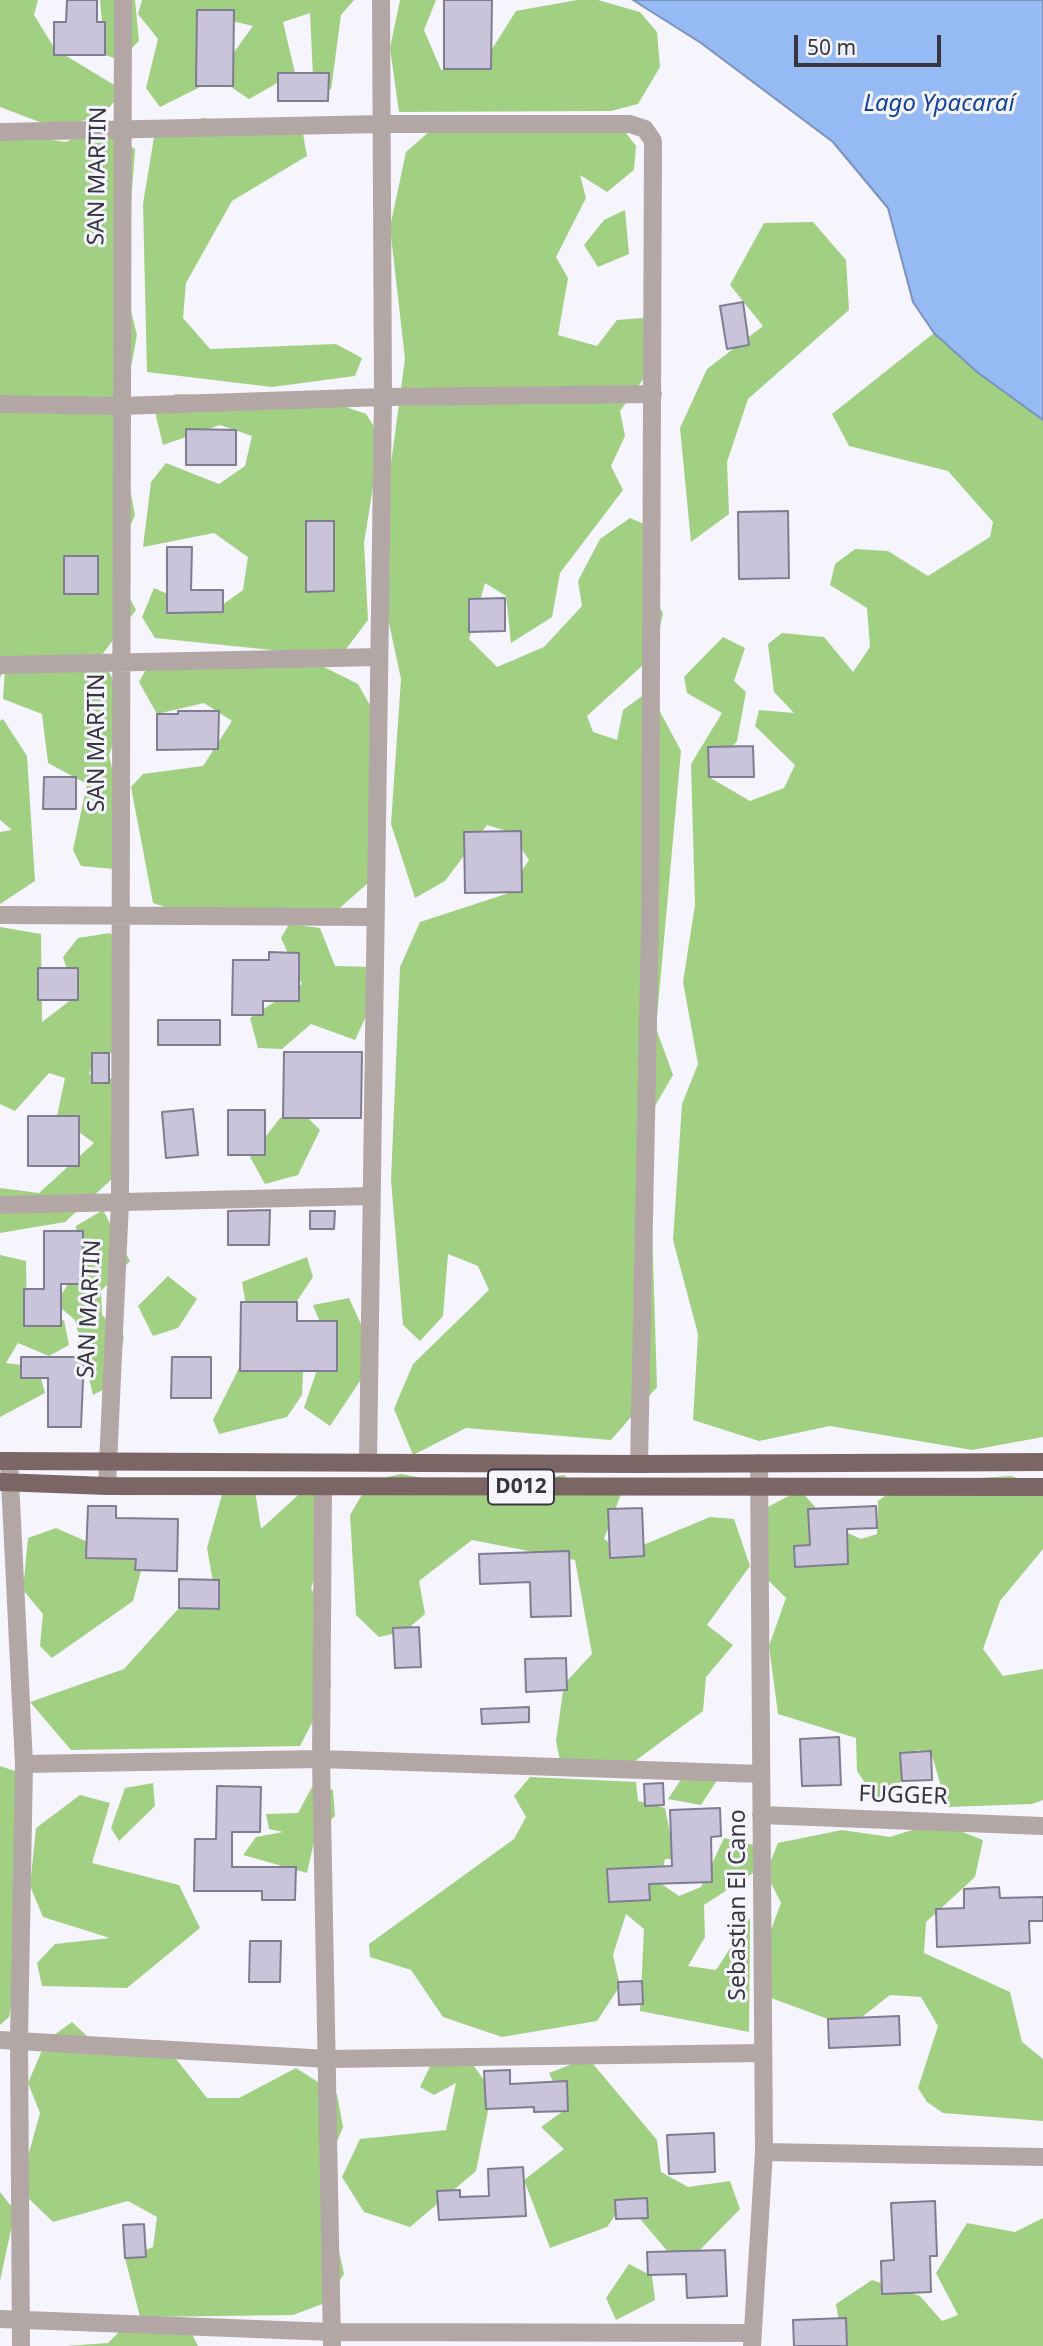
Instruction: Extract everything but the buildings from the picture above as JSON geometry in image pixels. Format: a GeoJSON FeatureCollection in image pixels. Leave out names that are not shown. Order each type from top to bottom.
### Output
{"type":"FeatureCollection","features":[{"type":"Feature","properties":{"kind":"main road","name":"D012"},"geometry":{"type":"LineString","coordinates":[[5,1461],[639,1464],[1043,1462]]}},
{"type":"Feature","properties":{"kind":"main road","name":"D012"},"geometry":{"type":"LineString","coordinates":[[5,1482],[107,1486],[1043,1487]]}},
{"type":"Feature","properties":{"kind":"street","name":"SAN MARTIN"},"geometry":{"type":"LineString","coordinates":[[107,1486],[120,1202],[123,0]]}},
{"type":"Feature","properties":{"kind":"street"},"geometry":{"type":"LineString","coordinates":[[368,1462],[383,397],[381,0]]}},
{"type":"Feature","properties":{"kind":"street"},"geometry":{"type":"LineString","coordinates":[[0,132],[382,124],[630,124],[645,129],[653,141],[650,923],[639,1464]]}},
{"type":"Feature","properties":{"kind":"street"},"geometry":{"type":"LineString","coordinates":[[0,404],[120,406],[383,397],[653,394]]}},
{"type":"Feature","properties":{"kind":"street"},"geometry":{"type":"LineString","coordinates":[[0,665],[379,657]]}},
{"type":"Feature","properties":{"kind":"street"},"geometry":{"type":"LineString","coordinates":[[0,915],[376,917]]}},
{"type":"Feature","properties":{"kind":"street"},"geometry":{"type":"LineString","coordinates":[[0,1205],[372,1196]]}},
{"type":"Feature","properties":{"kind":"street"},"geometry":{"type":"LineString","coordinates":[[5,1461],[24,1764],[19,2039],[23,2318],[21,2346]]}},
{"type":"Feature","properties":{"kind":"street","name":"Sebastian El Cano"},"geometry":{"type":"LineString","coordinates":[[752,2340],[764,2152],[759,1463]]}},
{"type":"Feature","properties":{"kind":"street"},"geometry":{"type":"LineString","coordinates":[[323,1487],[321,1759],[332,2339]]}},
{"type":"Feature","properties":{"kind":"street"},"geometry":{"type":"LineString","coordinates":[[24,1764],[321,1759],[761,1774]]}},
{"type":"Feature","properties":{"kind":"street","name":"FUGGER"},"geometry":{"type":"LineString","coordinates":[[761,1815],[1043,1826]]}},
{"type":"Feature","properties":{"kind":"street"},"geometry":{"type":"LineString","coordinates":[[0,2040],[328,2059],[763,2053]]}},
{"type":"Feature","properties":{"kind":"street"},"geometry":{"type":"LineString","coordinates":[[764,2152],[1043,2157]]}},
{"type":"Feature","properties":{"kind":"street"},"geometry":{"type":"LineString","coordinates":[[0,2319],[23,2318],[332,2339],[752,2340]]}},
{"type":"Feature","properties":{"kind":"green space"},"geometry":{"type":"Polygon","coordinates":[[[0,0],[38,0],[34,15],[55,49],[124,91],[103,114],[58,129],[0,107],[0,0]]]}},
{"type":"Feature","properties":{"kind":"green space"},"geometry":{"type":"Polygon","coordinates":[[[100,0],[135,0],[139,41],[120,60],[105,55],[100,0]]]}},
{"type":"Feature","properties":{"kind":"green space"},"geometry":{"type":"Polygon","coordinates":[[[142,0],[354,0],[341,15],[331,90],[313,77],[310,13],[283,22],[295,73],[249,99],[216,77],[253,26],[206,15],[196,26],[212,81],[160,107],[146,88],[158,39],[138,14],[142,0]]]}},
{"type":"Feature","properties":{"kind":"green space"},"geometry":{"type":"Polygon","coordinates":[[[400,0],[436,0],[424,30],[441,70],[480,68],[516,11],[577,0],[598,0],[640,12],[657,32],[660,67],[638,104],[611,111],[399,112],[390,48],[400,0]]]}},
{"type":"Feature","properties":{"kind":"green space"},"geometry":{"type":"Polygon","coordinates":[[[203,118],[302,128],[307,156],[232,201],[186,283],[183,318],[210,349],[336,344],[362,358],[355,376],[272,387],[147,372],[143,204],[155,131],[203,118]]]}},
{"type":"Feature","properties":{"kind":"green space"},"geometry":{"type":"Polygon","coordinates":[[[616,120],[636,146],[634,170],[607,192],[580,175],[586,198],[556,257],[568,278],[558,335],[597,346],[617,320],[643,318],[661,335],[655,363],[620,411],[625,436],[611,466],[623,490],[560,573],[552,617],[511,643],[506,596],[485,583],[469,639],[497,667],[544,647],[582,606],[578,581],[600,539],[630,518],[653,528],[647,586],[663,613],[654,655],[587,716],[593,732],[617,740],[623,710],[649,691],[681,751],[656,1028],[673,1075],[655,1106],[650,1161],[657,1387],[611,1440],[466,1428],[413,1455],[394,1409],[413,1364],[489,1290],[478,1266],[448,1254],[443,1316],[420,1341],[403,1325],[391,1180],[400,967],[420,922],[506,894],[529,860],[510,832],[487,825],[445,881],[415,898],[391,824],[401,679],[377,568],[405,359],[390,227],[406,152],[439,123],[616,120]]]}},
{"type":"Feature","properties":{"kind":"green space"},"geometry":{"type":"Polygon","coordinates":[[[98,127],[135,149],[125,287],[137,335],[119,431],[135,515],[113,566],[136,610],[101,656],[127,708],[109,755],[125,827],[114,869],[81,866],[73,850],[87,784],[48,763],[42,714],[3,699],[5,668],[0,678],[0,133],[66,142],[98,127]]]}},
{"type":"Feature","properties":{"kind":"green space"},"geometry":{"type":"Polygon","coordinates":[[[625,210],[629,254],[598,267],[584,245],[604,220],[625,210]]]}},
{"type":"Feature","properties":{"kind":"green space"},"geometry":{"type":"Polygon","coordinates":[[[813,222],[846,260],[849,310],[748,399],[727,462],[729,514],[691,542],[680,428],[707,369],[763,326],[730,285],[764,223],[813,222]]]}},
{"type":"Feature","properties":{"kind":"green space"},"geometry":{"type":"Polygon","coordinates":[[[934,333],[977,372],[1043,420],[1043,1437],[972,1450],[830,1426],[759,1441],[693,1420],[698,1334],[673,1240],[682,1104],[698,1064],[683,982],[695,905],[691,764],[722,713],[687,693],[684,677],[723,637],[745,648],[734,681],[746,692],[737,741],[709,777],[750,801],[784,788],[795,765],[755,726],[759,710],[794,713],[774,692],[768,644],[782,633],[824,637],[853,672],[870,647],[867,608],[830,585],[835,564],[855,549],[888,551],[928,576],[990,537],[993,522],[948,471],[849,446],[832,414],[934,333]]]}},
{"type":"Feature","properties":{"kind":"green space"},"geometry":{"type":"Polygon","coordinates":[[[175,394],[320,398],[366,414],[381,437],[364,543],[368,620],[340,657],[155,638],[142,617],[154,588],[211,613],[243,590],[248,557],[214,533],[143,547],[151,482],[166,463],[219,484],[245,466],[252,436],[220,425],[163,445],[155,412],[175,394]]]}},
{"type":"Feature","properties":{"kind":"green space"},"geometry":{"type":"Polygon","coordinates":[[[155,653],[316,663],[358,684],[371,707],[368,883],[334,913],[195,917],[153,903],[131,787],[143,774],[203,766],[232,721],[204,703],[157,714],[139,682],[155,653]]]}},
{"type":"Feature","properties":{"kind":"green space"},"geometry":{"type":"Polygon","coordinates":[[[3,719],[27,756],[35,881],[0,904],[0,832],[12,830],[0,820],[0,721],[3,719]]]}},
{"type":"Feature","properties":{"kind":"green space"},"geometry":{"type":"Polygon","coordinates":[[[289,924],[320,928],[335,966],[375,967],[377,993],[355,1040],[311,1024],[282,1049],[258,1048],[250,1018],[302,984],[281,938],[289,924]]]}},
{"type":"Feature","properties":{"kind":"green space"},"geometry":{"type":"Polygon","coordinates":[[[0,927],[41,934],[42,1022],[76,996],[63,957],[78,938],[110,933],[126,951],[122,1054],[100,1052],[89,1074],[128,1082],[125,1167],[65,1222],[0,1233],[0,1188],[39,1193],[94,1143],[57,1116],[65,1078],[49,1073],[15,1111],[0,1104],[0,927]]]}},
{"type":"Feature","properties":{"kind":"green space"},"geometry":{"type":"Polygon","coordinates":[[[305,1115],[320,1130],[298,1175],[265,1184],[250,1157],[280,1118],[305,1115]]]}},
{"type":"Feature","properties":{"kind":"green space"},"geometry":{"type":"Polygon","coordinates":[[[103,1210],[130,1261],[101,1291],[102,1315],[124,1337],[114,1384],[93,1395],[75,1320],[56,1304],[79,1265],[76,1226],[103,1210]]]}},
{"type":"Feature","properties":{"kind":"green space"},"geometry":{"type":"Polygon","coordinates":[[[0,1255],[26,1261],[27,1318],[41,1327],[64,1320],[69,1345],[49,1356],[18,1343],[6,1363],[38,1367],[45,1393],[0,1417],[0,1255]]]}},
{"type":"Feature","properties":{"kind":"green space"},"geometry":{"type":"Polygon","coordinates":[[[307,1257],[313,1277],[290,1311],[248,1318],[242,1282],[307,1257]]]}},
{"type":"Feature","properties":{"kind":"green space"},"geometry":{"type":"Polygon","coordinates":[[[168,1276],[197,1299],[178,1328],[153,1336],[138,1306],[168,1276]]]}},
{"type":"Feature","properties":{"kind":"green space"},"geometry":{"type":"Polygon","coordinates":[[[349,1298],[370,1344],[368,1369],[330,1426],[304,1408],[327,1340],[313,1305],[349,1298]]]}},
{"type":"Feature","properties":{"kind":"green space"},"geometry":{"type":"Polygon","coordinates":[[[304,1349],[302,1395],[287,1417],[219,1434],[213,1420],[244,1358],[304,1349]]]}},
{"type":"Feature","properties":{"kind":"green space"},"geometry":{"type":"Polygon","coordinates":[[[401,1474],[481,1489],[564,1475],[580,1492],[621,1494],[604,1539],[624,1553],[710,1517],[734,1519],[750,1566],[707,1625],[733,1645],[706,1677],[703,1711],[635,1761],[561,1766],[556,1741],[564,1684],[592,1654],[575,1560],[472,1540],[419,1581],[425,1614],[405,1631],[379,1637],[356,1615],[350,1515],[370,1481],[401,1474]]]}},
{"type":"Feature","properties":{"kind":"green space"},"geometry":{"type":"Polygon","coordinates":[[[1011,1476],[1043,1486],[1043,1549],[1000,1601],[983,1649],[1003,1676],[1043,1669],[1043,1800],[1032,1804],[947,1807],[931,1752],[917,1750],[893,1796],[875,1798],[857,1771],[856,1738],[778,1714],[769,1646],[786,1598],[762,1574],[762,1510],[800,1490],[832,1526],[861,1539],[877,1534],[878,1501],[903,1483],[1011,1476]]]}},
{"type":"Feature","properties":{"kind":"green space"},"geometry":{"type":"Polygon","coordinates":[[[225,1484],[254,1484],[261,1529],[307,1487],[322,1492],[332,1522],[311,1588],[327,1620],[331,1686],[300,1746],[71,1750],[30,1702],[124,1669],[179,1608],[218,1610],[207,1548],[225,1484]]]}},
{"type":"Feature","properties":{"kind":"green space"},"geometry":{"type":"Polygon","coordinates":[[[56,1528],[99,1547],[146,1552],[133,1601],[52,1658],[40,1646],[43,1614],[23,1590],[28,1538],[56,1528]]]}},
{"type":"Feature","properties":{"kind":"green space"},"geometry":{"type":"Polygon","coordinates":[[[0,1766],[15,1771],[28,1801],[22,1942],[9,2017],[0,2025],[0,1766]]]}},
{"type":"Feature","properties":{"kind":"green space"},"geometry":{"type":"Polygon","coordinates":[[[690,1766],[717,1780],[701,1805],[668,1799],[690,1766]]]}},
{"type":"Feature","properties":{"kind":"green space"},"geometry":{"type":"Polygon","coordinates":[[[530,1777],[636,1782],[638,1801],[665,1808],[671,1838],[713,1839],[702,1860],[665,1859],[660,1883],[679,1896],[701,1887],[724,1838],[754,1845],[761,1868],[704,1905],[705,1937],[688,1966],[716,1970],[750,1918],[749,2032],[640,2011],[644,1929],[626,1914],[613,1955],[620,1986],[597,2021],[502,2037],[443,2017],[411,1970],[370,1957],[369,1944],[514,1839],[526,1817],[514,1796],[530,1777]]]}},
{"type":"Feature","properties":{"kind":"green space"},"geometry":{"type":"Polygon","coordinates":[[[153,1783],[155,1806],[119,1841],[111,1828],[125,1788],[153,1783]]]}},
{"type":"Feature","properties":{"kind":"green space"},"geometry":{"type":"Polygon","coordinates":[[[313,1785],[333,1790],[335,1816],[316,1833],[307,1873],[243,1855],[256,1837],[283,1832],[269,1829],[266,1814],[298,1813],[313,1785]]]}},
{"type":"Feature","properties":{"kind":"green space"},"geometry":{"type":"Polygon","coordinates":[[[80,1795],[110,1803],[92,1863],[179,1885],[200,1928],[127,1988],[42,1986],[37,1963],[55,1944],[110,1938],[43,1917],[30,1886],[36,1828],[80,1795]]]}},
{"type":"Feature","properties":{"kind":"green space"},"geometry":{"type":"Polygon","coordinates":[[[937,1822],[983,1840],[975,1877],[926,1922],[924,1953],[1010,1992],[1022,2042],[1043,2059],[1043,2121],[943,2113],[927,2102],[918,2088],[938,2026],[921,1997],[890,1995],[862,2017],[828,2019],[771,1998],[757,1967],[781,1903],[766,1873],[778,1843],[842,1830],[890,1837],[937,1822]]]}},
{"type":"Feature","properties":{"kind":"green space"},"geometry":{"type":"Polygon","coordinates":[[[72,2022],[103,2051],[168,2049],[207,2098],[239,2098],[296,2068],[337,2094],[343,2127],[323,2176],[344,2274],[325,2303],[293,2315],[140,2317],[125,2258],[153,2247],[157,2217],[128,2201],[53,2222],[19,2189],[40,2113],[28,2083],[46,2041],[72,2022]]]}},
{"type":"Feature","properties":{"kind":"green space"},"geometry":{"type":"Polygon","coordinates":[[[436,2054],[468,2058],[492,2091],[476,2171],[410,2227],[364,2212],[342,2177],[360,2139],[446,2130],[456,2083],[434,2095],[420,2087],[436,2054]]]}},
{"type":"Feature","properties":{"kind":"green space"},"geometry":{"type":"Polygon","coordinates":[[[588,2058],[657,2140],[661,2172],[688,2187],[730,2181],[740,2209],[693,2257],[668,2252],[625,2201],[607,2227],[550,2248],[524,2180],[564,2149],[541,2127],[566,2109],[549,2073],[588,2058]]]}},
{"type":"Feature","properties":{"kind":"green space"},"geometry":{"type":"Polygon","coordinates":[[[0,2192],[15,2211],[0,2281],[0,2192]]]}},
{"type":"Feature","properties":{"kind":"green space"},"geometry":{"type":"Polygon","coordinates":[[[1043,2218],[1043,2346],[843,2346],[836,2304],[872,2280],[920,2296],[942,2321],[958,2315],[936,2273],[967,2223],[1015,2232],[1043,2218]]]}},
{"type":"Feature","properties":{"kind":"green space"},"geometry":{"type":"Polygon","coordinates":[[[629,2264],[652,2276],[655,2300],[616,2320],[606,2298],[629,2264]]]}},
{"type":"Feature","properties":{"kind":"green space"},"geometry":{"type":"Polygon","coordinates":[[[129,2322],[192,2334],[198,2346],[66,2346],[108,2343],[129,2322]]]}},
{"type":"Feature","properties":{"kind":"water","name":"Lago Ypacaraí"},"geometry":{"type":"Polygon","coordinates":[[[633,0],[1043,0],[1043,420],[977,372],[934,333],[913,302],[888,208],[833,142],[701,43],[633,0]]]}}]}
